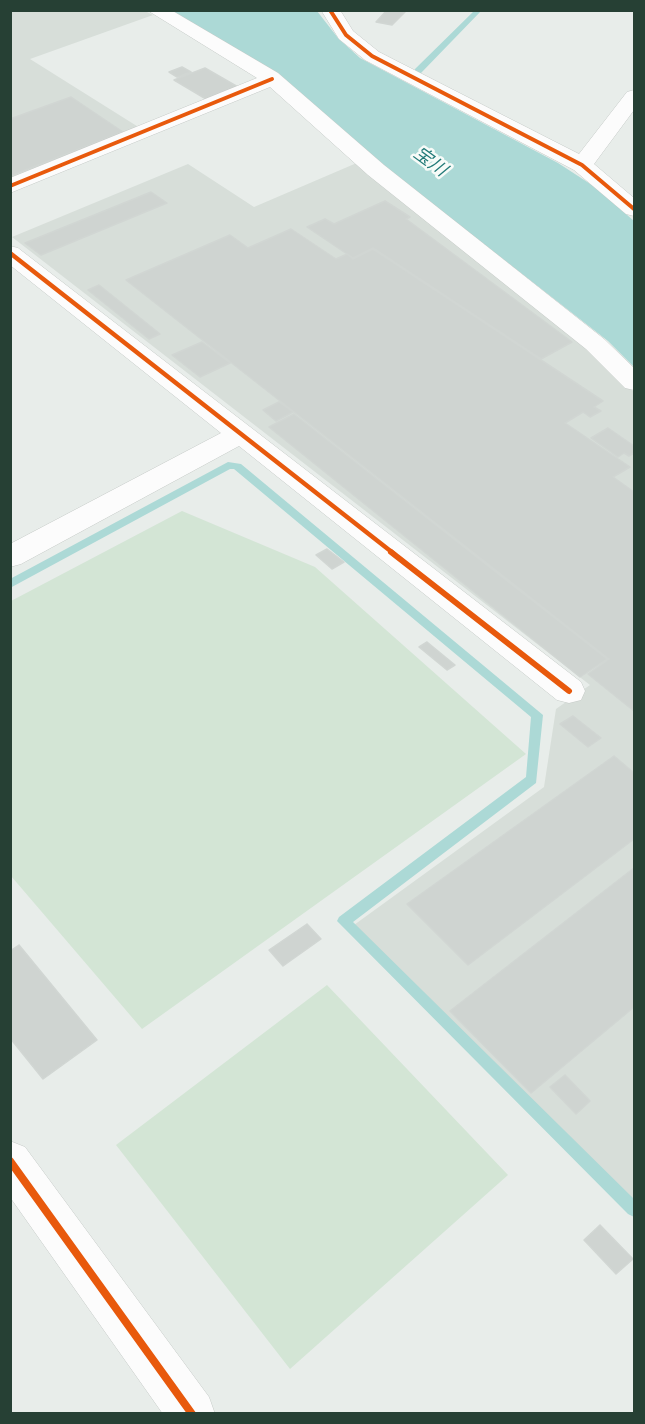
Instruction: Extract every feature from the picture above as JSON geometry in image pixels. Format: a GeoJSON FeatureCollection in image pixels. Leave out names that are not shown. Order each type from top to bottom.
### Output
{"type":"FeatureCollection","features":[{"type":"Feature","properties":{"kind":"street"},"geometry":{"type":"LineString","coordinates":[[330,10],[345,35],[372,56],[582,165],[634,209]]}},
{"type":"Feature","properties":{"kind":"street"},"geometry":{"type":"LineString","coordinates":[[156,11],[273,79],[375,170],[595,344],[634,382]]}},
{"type":"Feature","properties":{"kind":"street"},"geometry":{"type":"LineString","coordinates":[[10,186],[273,79]]}},
{"type":"Feature","properties":{"kind":"street"},"geometry":{"type":"LineString","coordinates":[[582,165],[634,96]]}},
{"type":"Feature","properties":{"kind":"street"},"geometry":{"type":"LineString","coordinates":[[10,253],[569,691]]}},
{"type":"Feature","properties":{"kind":"street"},"geometry":{"type":"LineString","coordinates":[[10,557],[242,433]]}},
{"type":"Feature","properties":{"kind":"street"},"geometry":{"type":"LineString","coordinates":[[12,1165],[192,1413]]}},
{"type":"Feature","properties":{"kind":"shaded area"},"geometry":{"type":"Polygon","coordinates":[[[143,10],[153,15],[30,59],[140,128],[11,179],[11,11],[143,10]]]}},
{"type":"Feature","properties":{"kind":"shaded area"},"geometry":{"type":"Polygon","coordinates":[[[359,162],[587,346],[634,392],[634,1201],[354,925],[544,787],[556,709],[590,685],[12,237],[188,164],[254,207],[359,162]]]}},
{"type":"Feature","properties":{"kind":"green space"},"geometry":{"type":"Polygon","coordinates":[[[182,511],[315,567],[526,754],[142,1029],[11,876],[11,601],[182,511]]]}},
{"type":"Feature","properties":{"kind":"green space"},"geometry":{"type":"Polygon","coordinates":[[[327,985],[508,1175],[290,1369],[116,1145],[327,985]]]}},
{"type":"Feature","properties":{"kind":"water","name":"宝川"},"geometry":{"type":"Polygon","coordinates":[[[167,11],[317,11],[338,38],[360,58],[558,163],[595,187],[634,221],[634,367],[608,341],[385,167],[167,11]]]}},
{"type":"Feature","properties":{"kind":"building"},"geometry":{"type":"Polygon","coordinates":[[[387,10],[405,12],[392,25],[376,22],[387,10]]]}},
{"type":"Feature","properties":{"kind":"building"},"geometry":{"type":"Polygon","coordinates":[[[182,67],[191,72],[177,77],[169,72],[182,67]]]}},
{"type":"Feature","properties":{"kind":"building"},"geometry":{"type":"Polygon","coordinates":[[[205,68],[238,87],[206,99],[174,80],[205,68]]]}},
{"type":"Feature","properties":{"kind":"building"},"geometry":{"type":"Polygon","coordinates":[[[71,97],[123,132],[10,176],[10,119],[71,97]]]}},
{"type":"Feature","properties":{"kind":"building"},"geometry":{"type":"Polygon","coordinates":[[[151,192],[167,203],[41,255],[25,243],[151,192]]]}},
{"type":"Feature","properties":{"kind":"building"},"geometry":{"type":"Polygon","coordinates":[[[385,201],[410,217],[406,219],[572,342],[541,359],[373,248],[353,258],[307,227],[325,219],[334,224],[385,201]]]}},
{"type":"Feature","properties":{"kind":"building"},"geometry":{"type":"Polygon","coordinates":[[[291,229],[336,259],[347,254],[353,259],[373,249],[603,401],[594,407],[601,411],[590,417],[583,412],[565,423],[630,467],[613,477],[634,492],[634,711],[588,674],[609,659],[126,280],[230,235],[248,248],[291,229]]]}},
{"type":"Feature","properties":{"kind":"building"},"geometry":{"type":"Polygon","coordinates":[[[99,285],[160,334],[149,339],[88,290],[99,285]]]}},
{"type":"Feature","properties":{"kind":"building"},"geometry":{"type":"Polygon","coordinates":[[[202,342],[230,363],[200,377],[172,355],[202,342]]]}},
{"type":"Feature","properties":{"kind":"building"},"geometry":{"type":"Polygon","coordinates":[[[279,402],[293,412],[276,421],[263,410],[279,402]]]}},
{"type":"Feature","properties":{"kind":"building"},"geometry":{"type":"Polygon","coordinates":[[[294,414],[607,659],[580,677],[269,427],[294,414]]]}},
{"type":"Feature","properties":{"kind":"building"},"geometry":{"type":"Polygon","coordinates":[[[608,428],[634,446],[634,453],[629,456],[624,453],[618,457],[591,438],[608,428]]]}},
{"type":"Feature","properties":{"kind":"building"},"geometry":{"type":"Polygon","coordinates":[[[327,549],[344,562],[332,569],[316,555],[327,549]]]}},
{"type":"Feature","properties":{"kind":"building"},"geometry":{"type":"Polygon","coordinates":[[[427,642],[455,665],[447,670],[419,647],[427,642]]]}},
{"type":"Feature","properties":{"kind":"building"},"geometry":{"type":"Polygon","coordinates":[[[573,716],[601,738],[588,747],[560,724],[573,716]]]}},
{"type":"Feature","properties":{"kind":"building"},"geometry":{"type":"Polygon","coordinates":[[[614,756],[634,773],[634,839],[468,965],[407,904],[614,756]]]}},
{"type":"Feature","properties":{"kind":"building"},"geometry":{"type":"Polygon","coordinates":[[[634,868],[634,1007],[531,1093],[450,1011],[634,868]]]}},
{"type":"Feature","properties":{"kind":"building"},"geometry":{"type":"Polygon","coordinates":[[[307,924],[321,939],[283,966],[269,950],[307,924]]]}},
{"type":"Feature","properties":{"kind":"building"},"geometry":{"type":"Polygon","coordinates":[[[19,945],[97,1040],[43,1079],[10,1038],[10,951],[19,945]]]}},
{"type":"Feature","properties":{"kind":"building"},"geometry":{"type":"Polygon","coordinates":[[[565,1075],[590,1101],[576,1114],[550,1087],[565,1075]]]}},
{"type":"Feature","properties":{"kind":"building"},"geometry":{"type":"Polygon","coordinates":[[[600,1225],[633,1259],[616,1274],[584,1240],[600,1225]]]}},
{"type":"Feature","properties":{"kind":"waterway"},"geometry":{"type":"LineString","coordinates":[[418,71],[479,10]]}},
{"type":"Feature","properties":{"kind":"waterway"},"geometry":{"type":"LineString","coordinates":[[10,584],[228,465],[237,466],[537,715],[532,779],[344,921],[634,1209]]}},
{"type":"Feature","properties":{"kind":"cycle path"},"geometry":{"type":"LineString","coordinates":[[330,10],[346,35],[372,56],[582,165],[634,209]]}},
{"type":"Feature","properties":{"kind":"cycle path"},"geometry":{"type":"LineString","coordinates":[[10,186],[272,79]]}},
{"type":"Feature","properties":{"kind":"cycle path"},"geometry":{"type":"LineString","coordinates":[[10,253],[569,691]]}},
{"type":"Feature","properties":{"kind":"cycle path"},"geometry":{"type":"LineString","coordinates":[[10,1161],[192,1414]]}}]}
